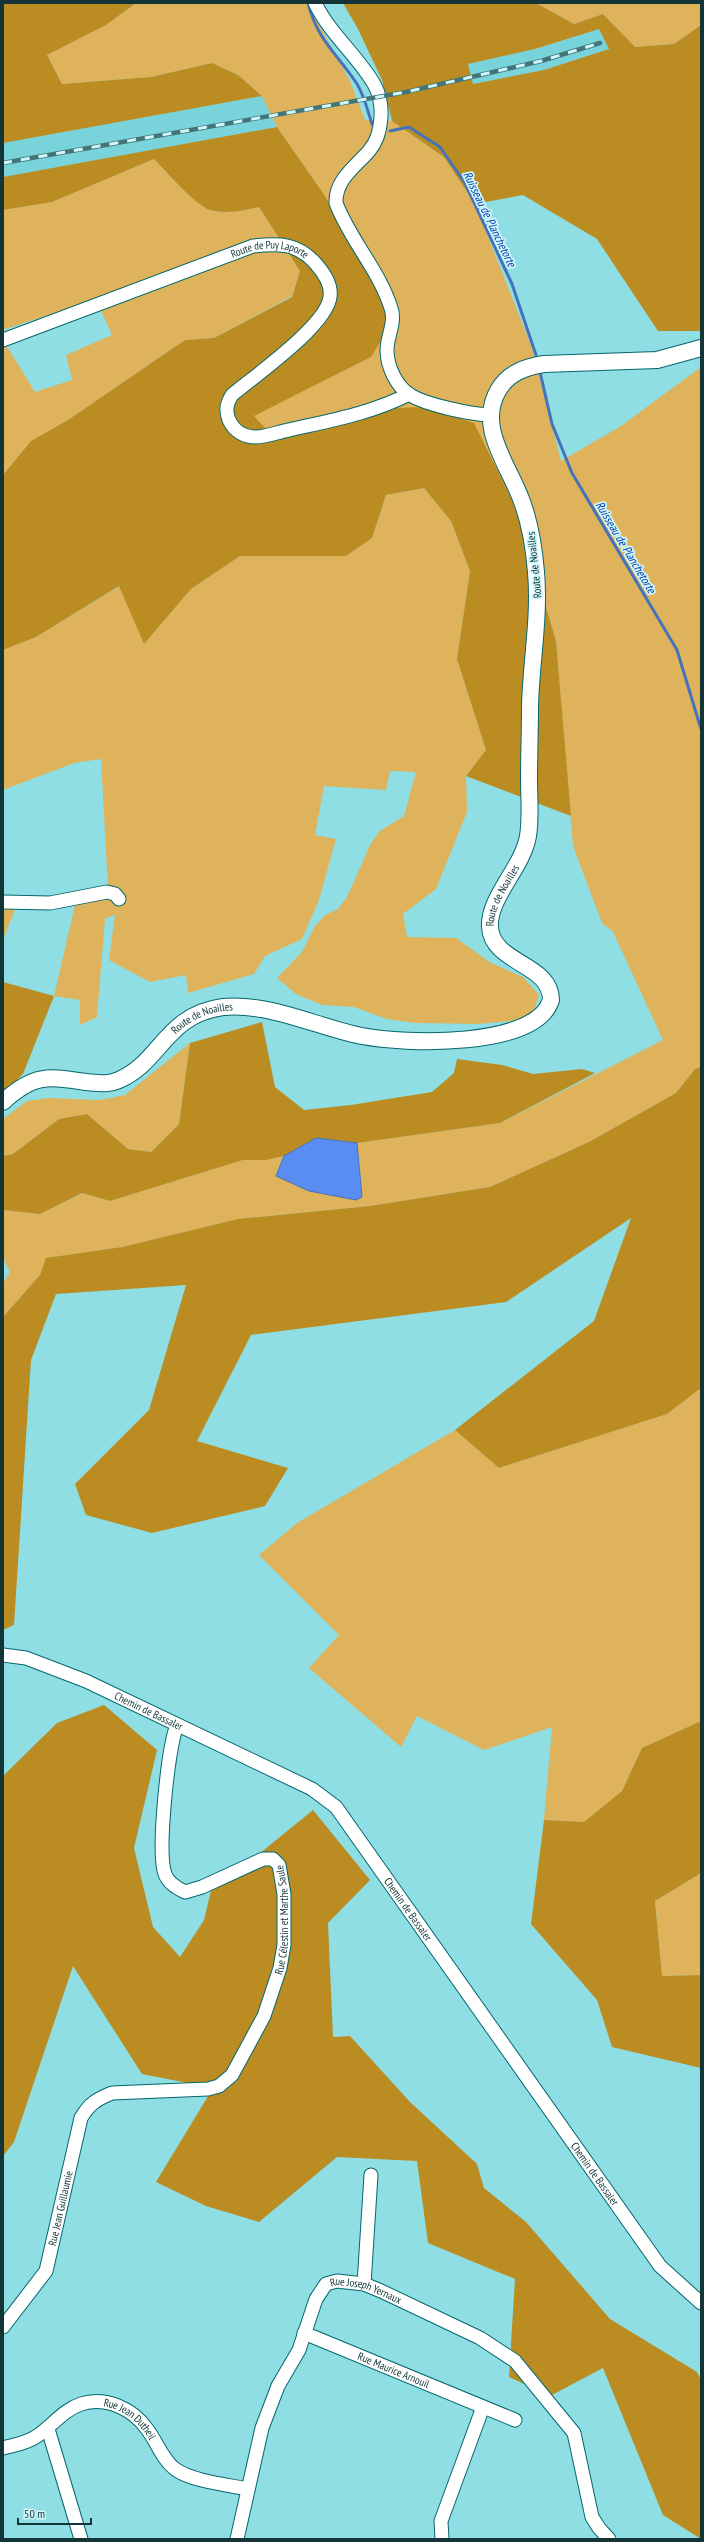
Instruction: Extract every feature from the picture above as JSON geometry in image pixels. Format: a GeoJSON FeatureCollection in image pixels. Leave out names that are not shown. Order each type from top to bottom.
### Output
{"type":"FeatureCollection","features":[{"type":"Feature","properties":{"kind":"main road","name":"Route de Noailles"},"geometry":{"type":"LineString","coordinates":[[3,1102],[24,1084],[37,1079],[53,1078],[101,1083],[120,1080],[131,1073],[183,1022],[205,1011],[224,1007],[249,1008],[360,1036],[411,1042],[505,1033],[532,1023],[546,1011],[551,995],[545,982],[500,948],[492,938],[490,927],[492,912],[519,862],[528,836],[530,705],[538,601],[534,549],[527,516],[494,439],[489,415],[494,396],[502,384],[522,369],[544,364],[657,360],[701,348]]}},
{"type":"Feature","properties":{"kind":"street"},"geometry":{"type":"LineString","coordinates":[[315,3],[332,32],[371,80],[377,92],[381,117],[373,146],[342,180],[335,195],[336,203],[373,268],[391,309],[392,329],[387,350],[389,366],[397,382],[409,394],[427,401],[489,415]]}},
{"type":"Feature","properties":{"kind":"street","name":"Route de Puy Laporte"},"geometry":{"type":"LineString","coordinates":[[3,340],[253,246],[274,243],[288,245],[308,254],[320,269],[330,286],[329,303],[317,324],[232,395],[227,403],[227,415],[232,428],[244,436],[257,437],[322,422],[397,400],[409,394]]}},
{"type":"Feature","properties":{"kind":"street"},"geometry":{"type":"LineString","coordinates":[[3,902],[50,902],[108,892],[115,894],[119,899]]}},
{"type":"Feature","properties":{"kind":"street","name":"Chemin de Bassaler"},"geometry":{"type":"LineString","coordinates":[[3,1655],[26,1658],[86,1682],[312,1789],[336,1807],[660,2266],[701,2303]]}},
{"type":"Feature","properties":{"kind":"street","name":"Rue Célestin et Marthe Saule"},"geometry":{"type":"LineString","coordinates":[[112,2093],[208,2089],[219,2086],[232,2075],[264,2016],[280,1968],[284,1945],[284,1894],[279,1865],[273,1859],[262,1859],[202,1887],[185,1892],[174,1886],[165,1875],[162,1858],[168,1757],[178,1725]]}},
{"type":"Feature","properties":{"kind":"street","name":"Rue Jean Guillaumie"},"geometry":{"type":"LineString","coordinates":[[3,2327],[46,2271],[81,2118],[88,2106],[98,2098],[112,2093]]}},
{"type":"Feature","properties":{"kind":"street"},"geometry":{"type":"LineString","coordinates":[[364,2284],[371,2175]]}},
{"type":"Feature","properties":{"kind":"street","name":"Rue Joseph Yernaux"},"geometry":{"type":"LineString","coordinates":[[237,2539],[262,2428],[278,2386],[299,2350],[316,2299],[326,2284],[337,2281],[364,2284],[480,2338],[515,2361],[574,2433],[592,2517],[609,2539]]}},
{"type":"Feature","properties":{"kind":"street","name":"Rue Maurice Arnouil"},"geometry":{"type":"LineString","coordinates":[[304,2333],[515,2420]]}},
{"type":"Feature","properties":{"kind":"street","name":"Rue Jean Dutheil"},"geometry":{"type":"LineString","coordinates":[[3,2448],[35,2438],[63,2414],[80,2404],[96,2401],[116,2404],[132,2414],[147,2429],[166,2460],[176,2470],[188,2476],[248,2489]]}},
{"type":"Feature","properties":{"kind":"street"},"geometry":{"type":"LineString","coordinates":[[442,2539],[441,2521],[484,2407]]}},
{"type":"Feature","properties":{"kind":"street"},"geometry":{"type":"LineString","coordinates":[[48,2428],[82,2539]]}},
{"type":"Feature","properties":{"kind":"shaded area"},"geometry":{"type":"Polygon","coordinates":[[[3,3],[136,3],[106,25],[47,55],[62,84],[151,77],[212,63],[238,75],[262,96],[3,143],[3,3]]]}},
{"type":"Feature","properties":{"kind":"shaded area"},"geometry":{"type":"Polygon","coordinates":[[[136,3],[307,3],[350,81],[365,120],[392,121],[444,157],[475,204],[532,348],[561,461],[621,426],[701,367],[701,1067],[695,1069],[676,1093],[589,1142],[490,1187],[370,1206],[238,1219],[122,1247],[47,1258],[40,1275],[3,1317],[3,1283],[10,1272],[3,1258],[3,1210],[40,1214],[83,1193],[110,1201],[243,1160],[266,1160],[284,1156],[277,1176],[362,1197],[357,1143],[500,1123],[663,1040],[613,932],[602,923],[573,846],[556,641],[518,512],[343,423],[309,418],[266,429],[253,416],[371,357],[325,196],[277,127],[262,96],[238,75],[212,63],[151,77],[62,84],[47,55],[106,25],[136,3]]]}},
{"type":"Feature","properties":{"kind":"shaded area"},"geometry":{"type":"Polygon","coordinates":[[[343,3],[536,3],[574,24],[603,14],[635,47],[674,44],[701,25],[701,331],[658,331],[597,239],[523,195],[475,204],[444,157],[392,121],[382,80],[358,29],[343,3]],[[599,29],[535,49],[468,64],[473,84],[544,70],[609,49],[599,29]]]}},
{"type":"Feature","properties":{"kind":"shaded area"},"geometry":{"type":"Polygon","coordinates":[[[536,3],[701,3],[701,25],[674,44],[635,47],[603,14],[574,24],[536,3]]]}},
{"type":"Feature","properties":{"kind":"shaded area"},"geometry":{"type":"Polygon","coordinates":[[[599,29],[609,49],[544,70],[473,84],[468,64],[535,49],[599,29]]]}},
{"type":"Feature","properties":{"kind":"shaded area"},"geometry":{"type":"Polygon","coordinates":[[[262,96],[277,127],[3,177],[3,143],[262,96]]]}},
{"type":"Feature","properties":{"kind":"shaded area"},"geometry":{"type":"Polygon","coordinates":[[[277,127],[325,196],[370,270],[388,313],[387,331],[371,357],[254,416],[266,429],[309,418],[343,423],[397,408],[424,407],[474,423],[518,512],[556,641],[571,816],[466,776],[486,750],[457,659],[470,571],[451,521],[424,488],[386,495],[372,538],[346,556],[240,556],[191,589],[144,644],[119,586],[36,637],[3,650],[3,475],[31,441],[68,420],[185,340],[214,338],[292,297],[300,271],[259,207],[234,212],[210,210],[189,195],[154,159],[52,202],[3,210],[3,177],[277,127]]]}},
{"type":"Feature","properties":{"kind":"shaded area"},"geometry":{"type":"Polygon","coordinates":[[[154,159],[189,195],[210,210],[234,212],[259,207],[300,271],[292,296],[214,338],[185,340],[68,420],[31,441],[3,475],[3,346],[6,345],[35,392],[72,380],[66,355],[112,335],[96,299],[3,330],[3,210],[52,202],[154,159]]]}},
{"type":"Feature","properties":{"kind":"shaded area"},"geometry":{"type":"Polygon","coordinates":[[[424,488],[451,521],[470,571],[457,659],[486,750],[466,776],[467,812],[436,889],[403,914],[407,937],[456,938],[491,963],[523,977],[539,995],[533,1014],[511,1021],[478,1024],[415,1023],[387,1019],[354,1007],[322,1005],[296,994],[277,978],[302,952],[315,926],[325,915],[338,909],[347,897],[371,843],[380,831],[404,816],[416,772],[390,771],[386,790],[324,786],[315,835],[336,839],[319,900],[302,939],[265,956],[254,974],[188,993],[186,975],[150,982],[109,960],[115,915],[105,918],[97,1017],[80,1025],[80,1000],[54,996],[78,892],[108,887],[101,759],[74,763],[3,790],[3,650],[36,637],[120,586],[144,644],[191,589],[240,556],[346,556],[372,538],[386,495],[424,488]]]}},
{"type":"Feature","properties":{"kind":"shaded area"},"geometry":{"type":"Polygon","coordinates":[[[3,907],[15,910],[3,939],[3,907]]]}},
{"type":"Feature","properties":{"kind":"shaded area"},"geometry":{"type":"Polygon","coordinates":[[[3,982],[54,996],[23,1074],[3,1093],[3,982]]]}},
{"type":"Feature","properties":{"kind":"shaded area"},"geometry":{"type":"Polygon","coordinates":[[[262,1022],[275,1087],[304,1110],[351,1105],[432,1092],[454,1073],[457,1059],[502,1065],[533,1074],[582,1069],[595,1073],[500,1123],[357,1143],[316,1138],[284,1156],[266,1160],[243,1160],[110,1201],[82,1193],[40,1214],[3,1210],[3,1156],[13,1154],[59,1119],[87,1114],[128,1149],[151,1152],[179,1124],[190,1043],[262,1022]]]}},
{"type":"Feature","properties":{"kind":"shaded area"},"geometry":{"type":"Polygon","coordinates":[[[190,1043],[179,1124],[151,1152],[128,1149],[87,1114],[59,1119],[13,1154],[3,1156],[3,1119],[27,1101],[48,1098],[100,1100],[125,1095],[190,1043]]]}},
{"type":"Feature","properties":{"kind":"shaded area"},"geometry":{"type":"Polygon","coordinates":[[[701,1067],[701,1388],[667,1414],[499,1468],[455,1430],[594,1321],[631,1218],[506,1302],[251,1335],[197,1441],[288,1468],[265,1506],[152,1533],[86,1515],[75,1484],[149,1410],[186,1285],[56,1294],[31,1360],[14,1625],[3,1630],[3,1317],[40,1275],[46,1258],[122,1247],[238,1219],[370,1206],[490,1187],[589,1142],[676,1093],[695,1069],[701,1067]]]}},
{"type":"Feature","properties":{"kind":"shaded area"},"geometry":{"type":"Polygon","coordinates":[[[701,1388],[701,1721],[642,1748],[622,1791],[584,1822],[544,1820],[552,1727],[484,1750],[417,1716],[401,1747],[309,1668],[339,1635],[259,1555],[297,1523],[455,1430],[499,1468],[667,1414],[701,1388]]]}},
{"type":"Feature","properties":{"kind":"shaded area"},"geometry":{"type":"Polygon","coordinates":[[[104,1705],[157,1750],[134,1848],[153,1927],[180,1957],[204,1920],[215,1874],[244,1866],[313,1810],[370,1880],[328,1923],[333,2037],[350,2036],[410,2102],[477,2164],[484,2188],[526,2222],[610,2319],[697,2372],[701,2380],[701,2539],[663,2515],[603,2368],[550,2396],[509,2377],[515,2279],[428,2243],[417,2161],[337,2157],[259,2222],[206,2206],[156,2182],[213,2088],[142,2074],[73,1966],[14,2142],[3,2156],[3,1776],[57,1723],[104,1705]]]}},
{"type":"Feature","properties":{"kind":"shaded area"},"geometry":{"type":"Polygon","coordinates":[[[701,1721],[701,1873],[655,1901],[662,1976],[701,1975],[701,2068],[612,2047],[597,2000],[531,1924],[544,1820],[584,1822],[622,1791],[642,1748],[701,1721]]]}},
{"type":"Feature","properties":{"kind":"shaded area"},"geometry":{"type":"Polygon","coordinates":[[[701,1873],[701,1975],[662,1976],[655,1901],[701,1873]]]}},
{"type":"Feature","properties":{"kind":"water"},"geometry":{"type":"Polygon","coordinates":[[[316,1138],[357,1143],[362,1197],[356,1200],[309,1191],[276,1176],[284,1156],[316,1138]]]}},
{"type":"Feature","properties":{"kind":"waterway","name":"Ruisseau de Planchetorte"},"geometry":{"type":"LineString","coordinates":[[308,3],[317,28],[323,38],[357,84],[364,98],[372,124]]}},
{"type":"Feature","properties":{"kind":"waterway","name":"Ruisseau de Planchetorte"},"geometry":{"type":"LineString","coordinates":[[390,131],[409,127],[440,147],[465,183],[512,284],[536,355]]}},
{"type":"Feature","properties":{"kind":"waterway","name":"Ruisseau de Planchetorte"},"geometry":{"type":"LineString","coordinates":[[540,372],[552,424],[572,473],[677,650],[701,729]]}},
{"type":"Feature","properties":{"kind":"railway"},"geometry":{"type":"LineString","coordinates":[[3,163],[406,92],[541,61],[600,43]]}}]}
